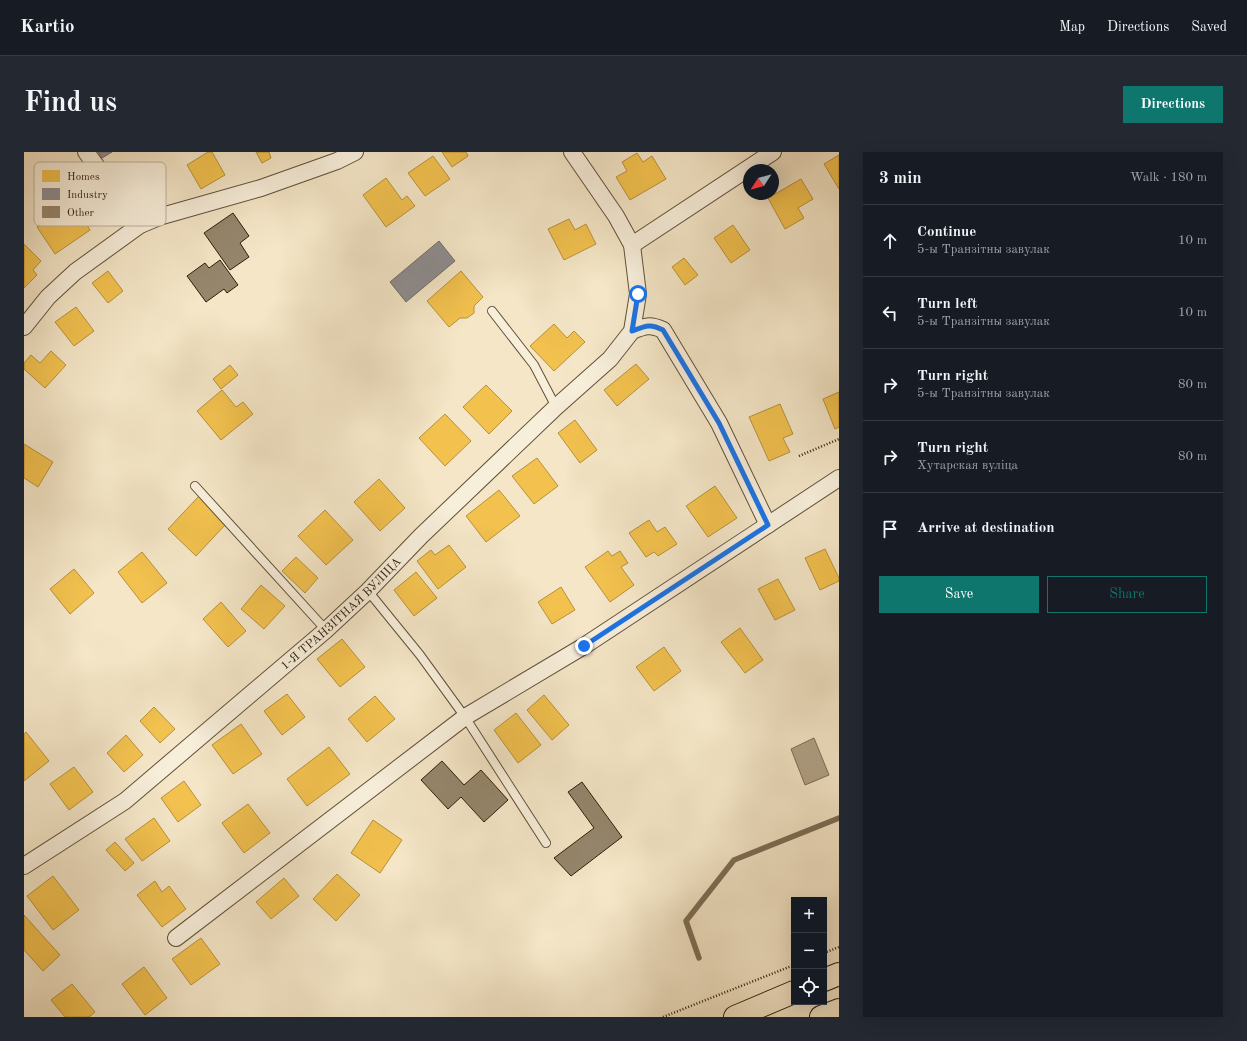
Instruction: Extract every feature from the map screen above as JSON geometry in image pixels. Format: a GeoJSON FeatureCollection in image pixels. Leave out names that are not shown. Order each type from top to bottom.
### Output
{"type":"FeatureCollection","features":[{"type":"Feature","properties":{"kind":"main road"},"geometry":{"type":"LineString","coordinates":[[827,979],[839,974]]}},
{"type":"Feature","properties":{"kind":"main road"},"geometry":{"type":"LineString","coordinates":[[735,1017],[791,993]]}},
{"type":"Feature","properties":{"kind":"main road"},"geometry":{"type":"LineString","coordinates":[[821,1017],[839,1010]]}},
{"type":"Feature","properties":{"kind":"street"},"geometry":{"type":"LineString","coordinates":[[86,152],[93,162]]}},
{"type":"Feature","properties":{"kind":"street"},"geometry":{"type":"LineString","coordinates":[[166,215],[261,188],[337,161],[355,152]]}},
{"type":"Feature","properties":{"kind":"street"},"geometry":{"type":"LineString","coordinates":[[572,152],[616,216],[632,245],[638,294],[632,331],[646,326],[654,326],[663,330],[719,423],[768,525]]}},
{"type":"Feature","properties":{"kind":"street"},"geometry":{"type":"LineString","coordinates":[[632,245],[772,152]]}},
{"type":"Feature","properties":{"kind":"street"},"geometry":{"type":"LineString","coordinates":[[24,327],[48,298],[74,272],[139,226]]}},
{"type":"Feature","properties":{"kind":"street","name":"1-Я ТРАНЗІТНАЯ ВУЛІЦА"},"geometry":{"type":"LineString","coordinates":[[24,866],[125,801],[326,630],[368,591],[421,536],[556,407],[610,359],[632,331]]}},
{"type":"Feature","properties":{"kind":"street"},"geometry":{"type":"LineString","coordinates":[[176,938],[465,717],[584,646],[839,478]]}},
{"type":"Feature","properties":{"kind":"lane"},"geometry":{"type":"LineString","coordinates":[[492,311],[534,365],[556,407]]}},
{"type":"Feature","properties":{"kind":"lane"},"geometry":{"type":"LineString","coordinates":[[195,486],[326,630]]}},
{"type":"Feature","properties":{"kind":"lane"},"geometry":{"type":"LineString","coordinates":[[368,591],[420,655],[465,717],[546,842]]}},
{"type":"Feature","properties":{"kind":"path"},"geometry":{"type":"LineString","coordinates":[[799,456],[839,439]]}},
{"type":"Feature","properties":{"kind":"path"},"geometry":{"type":"LineString","coordinates":[[827,952],[839,947]]}},
{"type":"Feature","properties":{"kind":"path"},"geometry":{"type":"LineString","coordinates":[[663,1017],[791,966]]}},
{"type":"Feature","properties":{"kind":"shaded area"},"geometry":{"type":"Polygon","coordinates":[[[814,738],[829,775],[805,785],[791,749],[814,738]]]}},
{"type":"Feature","properties":{"kind":"building: Homes"},"geometry":{"type":"Polygon","coordinates":[[[208,152],[212,152],[225,175],[201,189],[187,165],[208,152]]]}},
{"type":"Feature","properties":{"kind":"building: Homes"},"geometry":{"type":"Polygon","coordinates":[[[256,152],[269,152],[271,158],[262,163],[256,152]]]}},
{"type":"Feature","properties":{"kind":"building: Homes"},"geometry":{"type":"Polygon","coordinates":[[[442,152],[466,152],[468,156],[452,167],[442,152]]]}},
{"type":"Feature","properties":{"kind":"building: Homes"},"geometry":{"type":"Polygon","coordinates":[[[637,153],[643,162],[652,156],[666,179],[630,200],[616,177],[627,171],[622,162],[637,153]]]}},
{"type":"Feature","properties":{"kind":"building: Homes"},"geometry":{"type":"Polygon","coordinates":[[[839,155],[839,189],[824,164],[839,155]]]}},
{"type":"Feature","properties":{"kind":"building: Homes"},"geometry":{"type":"Polygon","coordinates":[[[433,156],[450,179],[425,196],[408,173],[433,156]]]}},
{"type":"Feature","properties":{"kind":"building: Homes"},"geometry":{"type":"Polygon","coordinates":[[[386,178],[402,200],[407,196],[415,206],[386,227],[363,195],[386,178]]]}},
{"type":"Feature","properties":{"kind":"building: Homes"},"geometry":{"type":"Polygon","coordinates":[[[801,179],[813,199],[798,208],[804,218],[785,229],[769,200],[779,200],[779,192],[801,179]]]}},
{"type":"Feature","properties":{"kind":"building: Homes"},"geometry":{"type":"Polygon","coordinates":[[[569,219],[575,230],[586,224],[596,244],[564,260],[548,229],[569,219]]]}},
{"type":"Feature","properties":{"kind":"building: Homes"},"geometry":{"type":"Polygon","coordinates":[[[733,225],[750,250],[731,263],[714,238],[733,225]]]}},
{"type":"Feature","properties":{"kind":"building: Homes"},"geometry":{"type":"Polygon","coordinates":[[[87,226],[90,230],[55,254],[37,227],[87,226]]]}},
{"type":"Feature","properties":{"kind":"building: Homes"},"geometry":{"type":"Polygon","coordinates":[[[24,244],[41,261],[33,270],[37,275],[24,288],[24,244]]]}},
{"type":"Feature","properties":{"kind":"building: Homes"},"geometry":{"type":"Polygon","coordinates":[[[684,258],[698,275],[685,285],[672,267],[684,258]]]}},
{"type":"Feature","properties":{"kind":"building: Homes"},"geometry":{"type":"Polygon","coordinates":[[[108,271],[123,291],[108,303],[92,283],[108,271]]]}},
{"type":"Feature","properties":{"kind":"building: Homes"},"geometry":{"type":"Polygon","coordinates":[[[461,271],[483,297],[474,306],[474,313],[467,318],[460,318],[449,327],[427,301],[461,271]]]}},
{"type":"Feature","properties":{"kind":"building: Homes"},"geometry":{"type":"Polygon","coordinates":[[[76,307],[94,331],[74,346],[55,322],[76,307]]]}},
{"type":"Feature","properties":{"kind":"building: Homes"},"geometry":{"type":"Polygon","coordinates":[[[554,324],[567,338],[574,331],[585,342],[554,371],[530,346],[554,324]]]}},
{"type":"Feature","properties":{"kind":"building: Homes"},"geometry":{"type":"Polygon","coordinates":[[[51,351],[66,365],[45,388],[24,369],[24,363],[31,355],[40,363],[51,351]]]}},
{"type":"Feature","properties":{"kind":"building: Homes"},"geometry":{"type":"Polygon","coordinates":[[[636,364],[649,379],[617,406],[604,390],[636,364]]]}},
{"type":"Feature","properties":{"kind":"building: Homes"},"geometry":{"type":"Polygon","coordinates":[[[230,365],[238,375],[221,389],[213,379],[230,365]]]}},
{"type":"Feature","properties":{"kind":"building: Homes"},"geometry":{"type":"Polygon","coordinates":[[[486,385],[512,411],[489,434],[463,407],[486,385]]]}},
{"type":"Feature","properties":{"kind":"building: Homes"},"geometry":{"type":"Polygon","coordinates":[[[222,390],[236,407],[243,402],[253,414],[221,440],[197,411],[222,390]]]}},
{"type":"Feature","properties":{"kind":"building: Homes"},"geometry":{"type":"Polygon","coordinates":[[[839,392],[839,427],[835,429],[823,399],[839,392]]]}},
{"type":"Feature","properties":{"kind":"building: Homes"},"geometry":{"type":"Polygon","coordinates":[[[780,404],[793,434],[783,438],[790,452],[769,461],[749,417],[780,404]]]}},
{"type":"Feature","properties":{"kind":"building: Homes"},"geometry":{"type":"Polygon","coordinates":[[[445,414],[471,441],[445,466],[419,438],[445,414]]]}},
{"type":"Feature","properties":{"kind":"building: Homes"},"geometry":{"type":"Polygon","coordinates":[[[575,420],[597,450],[580,463],[558,433],[575,420]]]}},
{"type":"Feature","properties":{"kind":"building: Homes"},"geometry":{"type":"Polygon","coordinates":[[[24,444],[53,462],[38,487],[24,478],[24,444]]]}},
{"type":"Feature","properties":{"kind":"building: Homes"},"geometry":{"type":"Polygon","coordinates":[[[537,458],[558,486],[534,504],[512,476],[537,458]]]}},
{"type":"Feature","properties":{"kind":"building: Homes"},"geometry":{"type":"Polygon","coordinates":[[[379,479],[405,508],[380,531],[354,502],[379,479]]]}},
{"type":"Feature","properties":{"kind":"building: Homes"},"geometry":{"type":"Polygon","coordinates":[[[715,486],[737,518],[708,537],[686,506],[715,486]]]}},
{"type":"Feature","properties":{"kind":"building: Homes"},"geometry":{"type":"Polygon","coordinates":[[[499,490],[520,516],[486,542],[466,516],[499,490]]]}},
{"type":"Feature","properties":{"kind":"building: Homes"},"geometry":{"type":"Polygon","coordinates":[[[199,496],[227,523],[196,556],[168,529],[199,496]]]}},
{"type":"Feature","properties":{"kind":"building: Homes"},"geometry":{"type":"Polygon","coordinates":[[[325,510],[353,540],[326,565],[298,536],[325,510]]]}},
{"type":"Feature","properties":{"kind":"building: Homes"},"geometry":{"type":"Polygon","coordinates":[[[649,520],[657,532],[665,527],[677,544],[658,556],[654,552],[646,557],[629,533],[649,520]]]}},
{"type":"Feature","properties":{"kind":"building: Homes"},"geometry":{"type":"Polygon","coordinates":[[[449,545],[466,567],[438,589],[417,561],[431,550],[435,555],[449,545]]]}},
{"type":"Feature","properties":{"kind":"building: Homes"},"geometry":{"type":"Polygon","coordinates":[[[825,549],[839,578],[839,581],[820,590],[805,558],[825,549]]]}},
{"type":"Feature","properties":{"kind":"building: Homes"},"geometry":{"type":"Polygon","coordinates":[[[608,551],[612,556],[620,551],[628,563],[621,567],[634,585],[610,602],[585,567],[608,551]]]}},
{"type":"Feature","properties":{"kind":"building: Homes"},"geometry":{"type":"Polygon","coordinates":[[[142,552],[167,583],[142,603],[118,572],[142,552]]]}},
{"type":"Feature","properties":{"kind":"building: Homes"},"geometry":{"type":"Polygon","coordinates":[[[296,557],[318,578],[305,593],[282,571],[296,557]]]}},
{"type":"Feature","properties":{"kind":"building: Homes"},"geometry":{"type":"Polygon","coordinates":[[[74,569],[94,593],[70,614],[50,589],[74,569]]]}},
{"type":"Feature","properties":{"kind":"building: Homes"},"geometry":{"type":"Polygon","coordinates":[[[416,572],[437,598],[414,616],[394,590],[416,572]]]}},
{"type":"Feature","properties":{"kind":"building: Homes"},"geometry":{"type":"Polygon","coordinates":[[[778,579],[795,610],[775,620],[758,589],[778,579]]]}},
{"type":"Feature","properties":{"kind":"building: Homes"},"geometry":{"type":"Polygon","coordinates":[[[261,585],[285,606],[264,629],[241,609],[261,585]]]}},
{"type":"Feature","properties":{"kind":"building: Homes"},"geometry":{"type":"Polygon","coordinates":[[[561,587],[575,610],[552,624],[538,602],[561,587]]]}},
{"type":"Feature","properties":{"kind":"building: Homes"},"geometry":{"type":"Polygon","coordinates":[[[221,602],[246,631],[228,647],[203,619],[221,602]]]}},
{"type":"Feature","properties":{"kind":"building: Homes"},"geometry":{"type":"Polygon","coordinates":[[[740,628],[763,660],[745,673],[721,642],[740,628]]]}},
{"type":"Feature","properties":{"kind":"building: Homes"},"geometry":{"type":"Polygon","coordinates":[[[342,639],[365,667],[340,687],[317,659],[342,639]]]}},
{"type":"Feature","properties":{"kind":"building: Homes"},"geometry":{"type":"Polygon","coordinates":[[[664,647],[681,671],[654,691],[636,667],[664,647]]]}},
{"type":"Feature","properties":{"kind":"building: Homes"},"geometry":{"type":"Polygon","coordinates":[[[287,694],[305,717],[282,735],[264,711],[287,694]]]}},
{"type":"Feature","properties":{"kind":"building: Homes"},"geometry":{"type":"Polygon","coordinates":[[[544,695],[569,725],[552,740],[527,710],[544,695]]]}},
{"type":"Feature","properties":{"kind":"building: Homes"},"geometry":{"type":"Polygon","coordinates":[[[375,696],[395,719],[367,742],[348,719],[375,696]]]}},
{"type":"Feature","properties":{"kind":"building: Homes"},"geometry":{"type":"Polygon","coordinates":[[[154,707],[175,729],[160,743],[140,721],[154,707]]]}},
{"type":"Feature","properties":{"kind":"building: Homes"},"geometry":{"type":"Polygon","coordinates":[[[516,713],[541,745],[518,763],[494,730],[516,713]]]}},
{"type":"Feature","properties":{"kind":"building: Homes"},"geometry":{"type":"Polygon","coordinates":[[[241,724],[262,754],[233,774],[212,745],[241,724]]]}},
{"type":"Feature","properties":{"kind":"building: Homes"},"geometry":{"type":"Polygon","coordinates":[[[26,732],[49,761],[24,781],[24,734],[26,732]]]}},
{"type":"Feature","properties":{"kind":"building: Homes"},"geometry":{"type":"Polygon","coordinates":[[[126,735],[143,755],[124,772],[107,753],[126,735]]]}},
{"type":"Feature","properties":{"kind":"building: Homes"},"geometry":{"type":"Polygon","coordinates":[[[329,747],[350,774],[307,806],[287,779],[329,747]]]}},
{"type":"Feature","properties":{"kind":"building: Homes"},"geometry":{"type":"Polygon","coordinates":[[[74,767],[93,792],[69,810],[50,784],[74,767]]]}},
{"type":"Feature","properties":{"kind":"building: Homes"},"geometry":{"type":"Polygon","coordinates":[[[184,781],[201,805],[178,822],[161,798],[184,781]]]}},
{"type":"Feature","properties":{"kind":"building: Homes"},"geometry":{"type":"Polygon","coordinates":[[[248,804],[270,833],[244,853],[222,823],[248,804]]]}},
{"type":"Feature","properties":{"kind":"building: Homes"},"geometry":{"type":"Polygon","coordinates":[[[154,818],[170,841],[142,861],[125,839],[154,818]]]}},
{"type":"Feature","properties":{"kind":"building: Homes"},"geometry":{"type":"Polygon","coordinates":[[[373,820],[402,840],[380,873],[351,853],[373,820]]]}},
{"type":"Feature","properties":{"kind":"building: Homes"},"geometry":{"type":"Polygon","coordinates":[[[115,842],[134,863],[125,871],[106,850],[115,842]]]}},
{"type":"Feature","properties":{"kind":"building: Homes"},"geometry":{"type":"Polygon","coordinates":[[[337,874],[360,895],[336,921],[313,899],[337,874]]]}},
{"type":"Feature","properties":{"kind":"building: Homes"},"geometry":{"type":"Polygon","coordinates":[[[53,876],[79,910],[53,930],[27,896],[53,876]]]}},
{"type":"Feature","properties":{"kind":"building: Homes"},"geometry":{"type":"Polygon","coordinates":[[[284,878],[299,896],[271,919],[256,902],[284,878]]]}},
{"type":"Feature","properties":{"kind":"building: Homes"},"geometry":{"type":"Polygon","coordinates":[[[155,881],[162,892],[169,886],[186,909],[162,927],[137,895],[155,881]]]}},
{"type":"Feature","properties":{"kind":"building: Homes"},"geometry":{"type":"Polygon","coordinates":[[[24,915],[60,955],[43,971],[24,950],[24,915]]]}},
{"type":"Feature","properties":{"kind":"building: Homes"},"geometry":{"type":"Polygon","coordinates":[[[201,938],[220,964],[191,985],[172,959],[201,938]]]}},
{"type":"Feature","properties":{"kind":"building: Homes"},"geometry":{"type":"Polygon","coordinates":[[[144,967],[167,998],[145,1015],[122,984],[144,967]]]}},
{"type":"Feature","properties":{"kind":"building: Homes"},"geometry":{"type":"Polygon","coordinates":[[[72,984],[95,1012],[89,1017],[65,1017],[51,1000],[72,984]]]}},
{"type":"Feature","properties":{"kind":"building: Industry"},"geometry":{"type":"Polygon","coordinates":[[[98,152],[112,152],[102,158],[98,152]]]}},
{"type":"Feature","properties":{"kind":"building: Industry"},"geometry":{"type":"Polygon","coordinates":[[[439,241],[455,261],[406,302],[390,282],[439,241]]]}},
{"type":"Feature","properties":{"kind":"building: Other"},"geometry":{"type":"Polygon","coordinates":[[[233,213],[249,236],[240,243],[249,257],[230,270],[204,233],[233,213]]]}},
{"type":"Feature","properties":{"kind":"building: Other"},"geometry":{"type":"Polygon","coordinates":[[[220,260],[238,285],[227,293],[224,289],[206,302],[187,276],[205,263],[209,268],[220,260]]]}},
{"type":"Feature","properties":{"kind":"building: Other"},"geometry":{"type":"Polygon","coordinates":[[[442,761],[464,785],[481,770],[508,800],[484,822],[461,797],[448,809],[421,780],[442,761]]]}},
{"type":"Feature","properties":{"kind":"building: Other"},"geometry":{"type":"Polygon","coordinates":[[[582,782],[622,837],[571,876],[554,858],[594,828],[568,792],[582,782]]]}},
{"type":"Feature","properties":{"kind":"waterway"},"geometry":{"type":"LineString","coordinates":[[699,958],[686,921],[734,860],[839,818]]}},
{"type":"Feature","properties":{"kind":"route"},"geometry":{"type":"LineString","coordinates":[[584,646],[768,525],[719,423],[663,330],[654,326],[646,326],[632,331],[638,294]]}}]}
